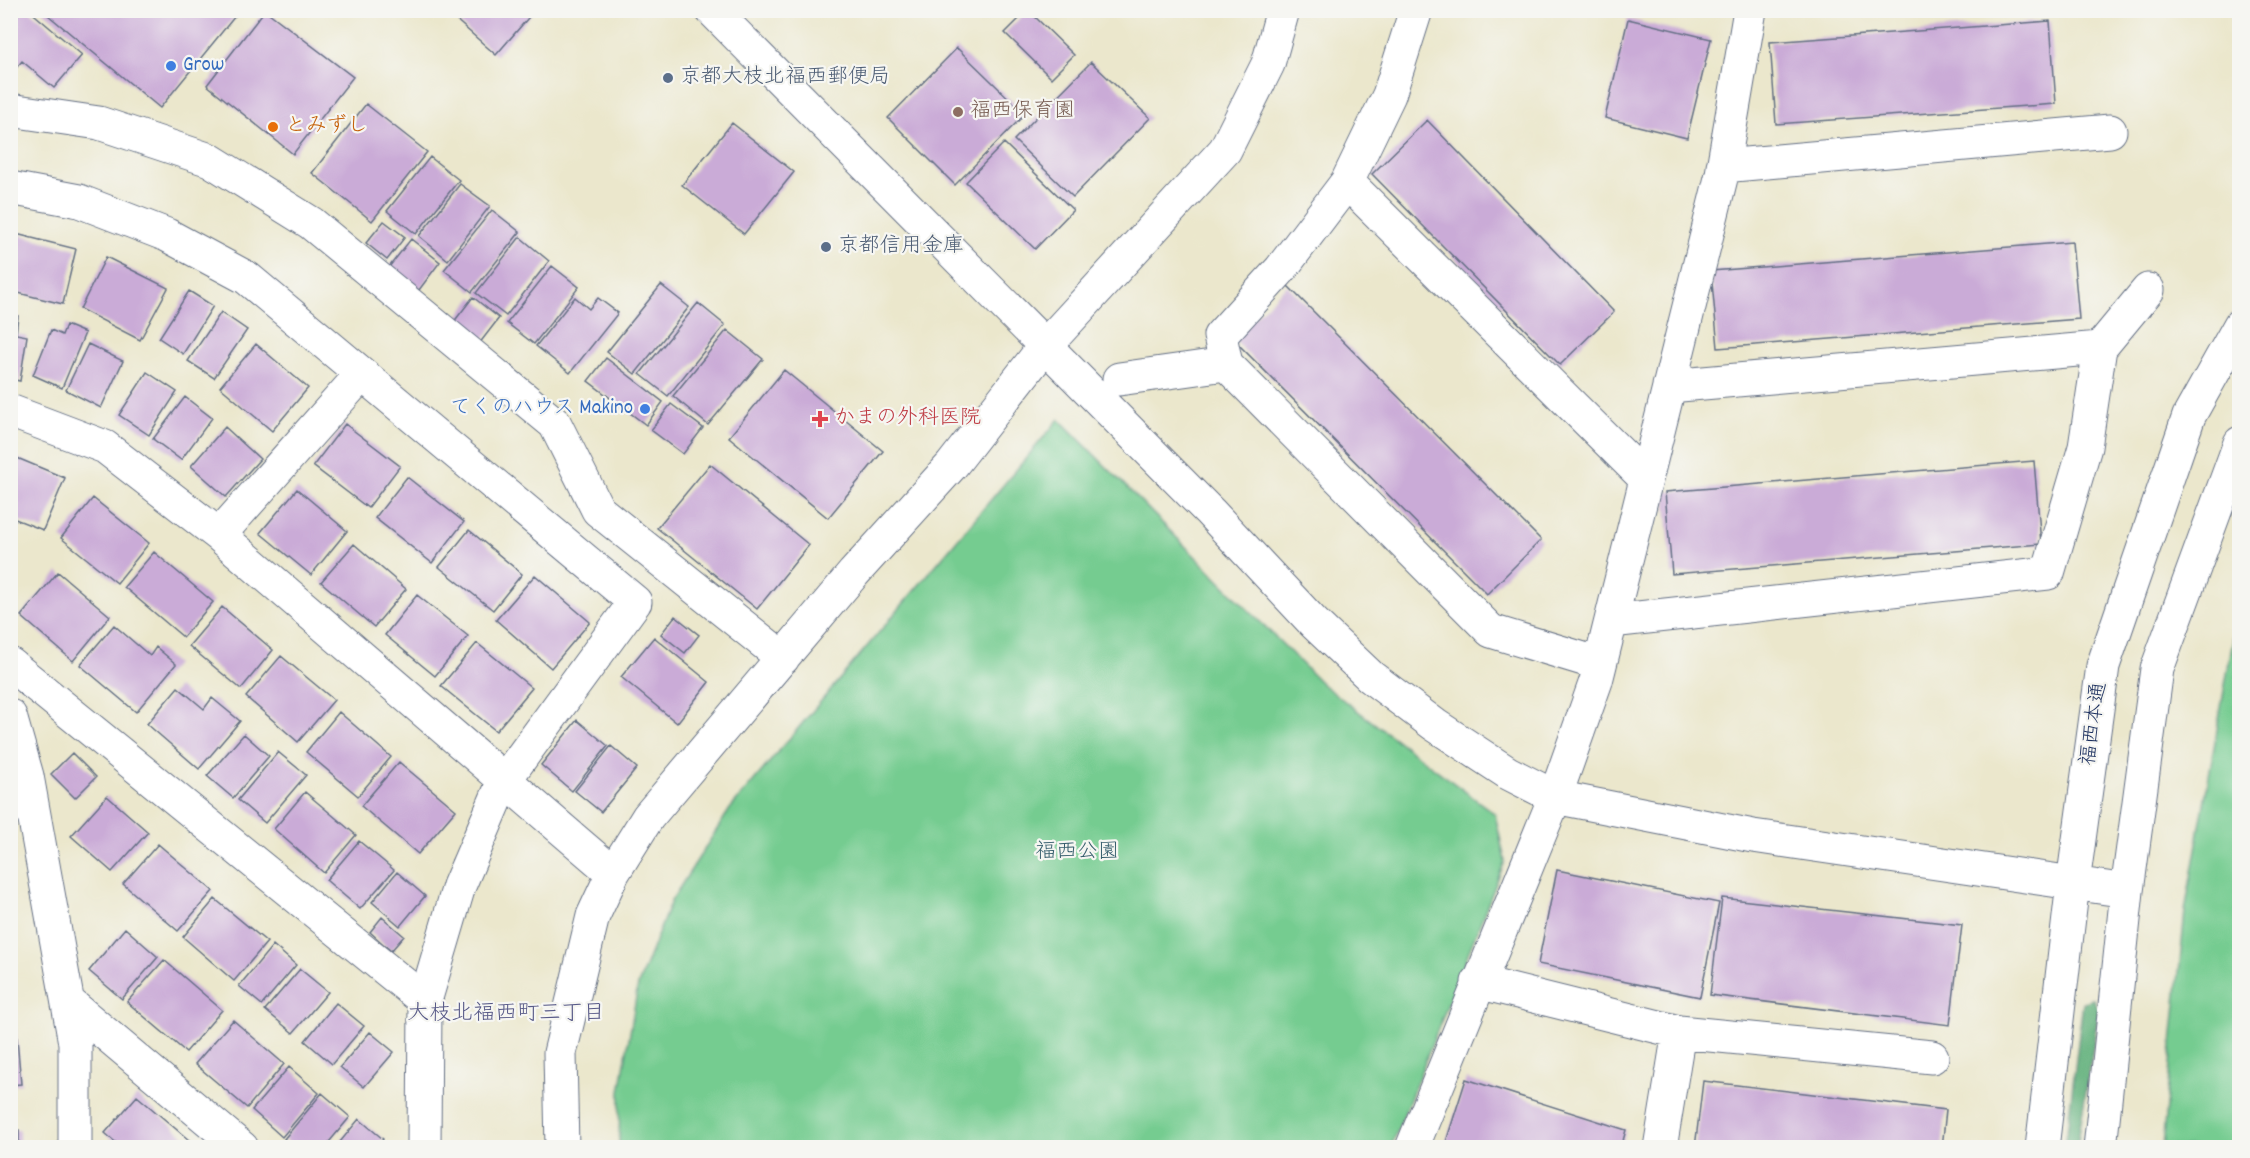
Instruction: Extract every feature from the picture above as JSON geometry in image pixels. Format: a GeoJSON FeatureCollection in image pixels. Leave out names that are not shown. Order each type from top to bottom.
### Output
{"type":"FeatureCollection","features":[{"type":"Feature","properties":{"kind":"street"},"geometry":{"type":"LineString","coordinates":[[712,10],[1210,512],[1314,623],[1371,677],[1435,725],[1508,773],[1555,798],[1753,836],[2127,891]]}},
{"type":"Feature","properties":{"kind":"street"},"geometry":{"type":"LineString","coordinates":[[562,1148],[560,1053],[593,916],[613,873],[648,817],[952,465],[1045,346],[1225,150],[1268,64],[1283,10]]}},
{"type":"Feature","properties":{"kind":"street"},"geometry":{"type":"LineString","coordinates":[[1416,10],[1389,95],[1347,182],[1281,269],[1220,336],[1226,364],[1491,631],[1600,664]]}},
{"type":"Feature","properties":{"kind":"street"},"geometry":{"type":"LineString","coordinates":[[1412,1148],[1555,798],[1600,664],[1723,166],[1750,10]]}},
{"type":"Feature","properties":{"kind":"street"},"geometry":{"type":"LineString","coordinates":[[10,110],[99,123],[210,160],[311,223],[555,424],[598,510],[783,658]]}},
{"type":"Feature","properties":{"kind":"street"},"geometry":{"type":"LineString","coordinates":[[1723,166],[2110,131]]}},
{"type":"Feature","properties":{"kind":"street"},"geometry":{"type":"LineString","coordinates":[[1347,182],[1646,479]]}},
{"type":"Feature","properties":{"kind":"street"},"geometry":{"type":"LineString","coordinates":[[10,188],[79,201],[167,235],[247,278],[635,602],[504,781],[459,886],[425,1001],[424,1148]]}},
{"type":"Feature","properties":{"kind":"street"},"geometry":{"type":"LineString","coordinates":[[1611,621],[2048,573],[2085,447],[2100,348],[2148,290]]}},
{"type":"Feature","properties":{"kind":"street","name":"福西本通"},"geometry":{"type":"LineString","coordinates":[[2042,1148],[2073,883],[2103,666],[2190,416],[2240,325]]}},
{"type":"Feature","properties":{"kind":"street"},"geometry":{"type":"LineString","coordinates":[[1669,386],[2100,348]]}},
{"type":"Feature","properties":{"kind":"street"},"geometry":{"type":"LineString","coordinates":[[1119,379],[1226,364]]}},
{"type":"Feature","properties":{"kind":"street"},"geometry":{"type":"LineString","coordinates":[[219,535],[362,374]]}},
{"type":"Feature","properties":{"kind":"street"},"geometry":{"type":"LineString","coordinates":[[10,411],[105,447],[219,535],[613,873]]}},
{"type":"Feature","properties":{"kind":"street"},"geometry":{"type":"LineString","coordinates":[[2100,1148],[2127,891],[2157,669],[2240,443]]}},
{"type":"Feature","properties":{"kind":"street"},"geometry":{"type":"LineString","coordinates":[[10,664],[425,1001]]}},
{"type":"Feature","properties":{"kind":"street"},"geometry":{"type":"LineString","coordinates":[[10,716],[27,776],[75,1043],[75,1148]]}},
{"type":"Feature","properties":{"kind":"street"},"geometry":{"type":"LineString","coordinates":[[1478,982],[1679,1032],[1932,1057]]}},
{"type":"Feature","properties":{"kind":"street"},"geometry":{"type":"LineString","coordinates":[[68,1002],[242,1148]]}},
{"type":"Feature","properties":{"kind":"street"},"geometry":{"type":"LineString","coordinates":[[1660,1148],[1679,1032]]}},
{"type":"Feature","properties":{"kind":"green space","name":"福西公園"},"geometry":{"type":"Polygon","coordinates":[[[1059,419],[1322,684],[1495,814],[1505,861],[1391,1147],[619,1147],[620,1092],[638,985],[671,901],[730,809],[1059,419]]]}},
{"type":"Feature","properties":{"kind":"green space"},"geometry":{"type":"Polygon","coordinates":[[[2239,606],[2239,1147],[2162,1147],[2185,911],[2239,606]]]}},
{"type":"Feature","properties":{"kind":"green space"},"geometry":{"type":"Polygon","coordinates":[[[2093,999],[2099,1010],[2077,1147],[2065,1148],[2083,1002],[2093,999]]]}},
{"type":"Feature","properties":{"kind":"building"},"geometry":{"type":"Polygon","coordinates":[[[10,10],[29,10],[82,55],[54,88],[22,61],[10,75],[10,10]]]}},
{"type":"Feature","properties":{"kind":"building"},"geometry":{"type":"Polygon","coordinates":[[[42,10],[240,10],[160,108],[42,10]]]}},
{"type":"Feature","properties":{"kind":"building"},"geometry":{"type":"Polygon","coordinates":[[[265,10],[353,77],[293,154],[207,85],[265,10]]]}},
{"type":"Feature","properties":{"kind":"building"},"geometry":{"type":"Polygon","coordinates":[[[445,10],[535,10],[496,55],[445,10]]]}},
{"type":"Feature","properties":{"kind":"building"},"geometry":{"type":"Polygon","coordinates":[[[1028,10],[1074,55],[1051,78],[1005,33],[1028,10]]]}},
{"type":"Feature","properties":{"kind":"building"},"geometry":{"type":"Polygon","coordinates":[[[1628,19],[1711,39],[1687,138],[1605,118],[1628,19]]]}},
{"type":"Feature","properties":{"kind":"building"},"geometry":{"type":"Polygon","coordinates":[[[2050,21],[2056,104],[1776,124],[1770,42],[2050,21]]]}},
{"type":"Feature","properties":{"kind":"building"},"geometry":{"type":"Polygon","coordinates":[[[957,48],[1025,114],[955,185],[888,118],[957,48]]]}},
{"type":"Feature","properties":{"kind":"building"},"geometry":{"type":"Polygon","coordinates":[[[1091,62],[1150,118],[1073,197],[1014,140],[1091,62]]]}},
{"type":"Feature","properties":{"kind":"building"},"geometry":{"type":"Polygon","coordinates":[[[366,104],[427,152],[372,221],[312,173],[366,104]]]}},
{"type":"Feature","properties":{"kind":"building"},"geometry":{"type":"Polygon","coordinates":[[[1427,120],[1614,312],[1560,365],[1372,174],[1427,120]]]}},
{"type":"Feature","properties":{"kind":"building"},"geometry":{"type":"Polygon","coordinates":[[[732,123],[794,172],[744,234],[682,185],[732,123]]]}},
{"type":"Feature","properties":{"kind":"building"},"geometry":{"type":"Polygon","coordinates":[[[1004,143],[1073,210],[1035,249],[966,182],[1004,143]]]}},
{"type":"Feature","properties":{"kind":"building"},"geometry":{"type":"Polygon","coordinates":[[[430,157],[459,180],[416,234],[387,211],[430,157]]]}},
{"type":"Feature","properties":{"kind":"building"},"geometry":{"type":"Polygon","coordinates":[[[460,184],[490,206],[448,260],[419,236],[460,184]]]}},
{"type":"Feature","properties":{"kind":"building"},"geometry":{"type":"Polygon","coordinates":[[[492,210],[520,232],[472,292],[444,270],[492,210]]]}},
{"type":"Feature","properties":{"kind":"building"},"geometry":{"type":"Polygon","coordinates":[[[384,221],[405,237],[387,260],[366,243],[384,221]]]}},
{"type":"Feature","properties":{"kind":"building"},"geometry":{"type":"Polygon","coordinates":[[[16,234],[76,249],[63,304],[10,291],[10,257],[16,234]]]}},
{"type":"Feature","properties":{"kind":"building"},"geometry":{"type":"Polygon","coordinates":[[[520,237],[549,261],[506,316],[476,293],[520,237]]]}},
{"type":"Feature","properties":{"kind":"building"},"geometry":{"type":"Polygon","coordinates":[[[411,239],[440,262],[419,290],[389,267],[411,239]]]}},
{"type":"Feature","properties":{"kind":"building"},"geometry":{"type":"Polygon","coordinates":[[[2072,242],[2079,319],[1718,348],[1711,271],[2072,242]]]}},
{"type":"Feature","properties":{"kind":"building"},"geometry":{"type":"Polygon","coordinates":[[[106,257],[168,288],[140,340],[80,309],[106,257]]]}},
{"type":"Feature","properties":{"kind":"building"},"geometry":{"type":"Polygon","coordinates":[[[552,266],[579,287],[534,344],[507,323],[552,266]]]}},
{"type":"Feature","properties":{"kind":"building"},"geometry":{"type":"Polygon","coordinates":[[[661,285],[689,307],[635,374],[607,352],[661,285]]]}},
{"type":"Feature","properties":{"kind":"building"},"geometry":{"type":"Polygon","coordinates":[[[1287,285],[1541,540],[1487,594],[1233,339],[1287,285]]]}},
{"type":"Feature","properties":{"kind":"building"},"geometry":{"type":"Polygon","coordinates":[[[189,291],[213,306],[183,354],[159,338],[189,291]]]}},
{"type":"Feature","properties":{"kind":"building"},"geometry":{"type":"Polygon","coordinates":[[[473,297],[499,318],[479,344],[453,323],[473,297]]]}},
{"type":"Feature","properties":{"kind":"building"},"geometry":{"type":"Polygon","coordinates":[[[575,297],[589,309],[598,298],[618,313],[570,373],[536,346],[575,297]]]}},
{"type":"Feature","properties":{"kind":"building"},"geometry":{"type":"Polygon","coordinates":[[[698,303],[725,325],[668,396],[640,374],[698,303]]]}},
{"type":"Feature","properties":{"kind":"building"},"geometry":{"type":"Polygon","coordinates":[[[221,312],[247,330],[214,378],[188,361],[221,312]]]}},
{"type":"Feature","properties":{"kind":"building"},"geometry":{"type":"Polygon","coordinates":[[[10,315],[18,316],[16,334],[27,336],[20,381],[10,379],[10,315]]]}},
{"type":"Feature","properties":{"kind":"building"},"geometry":{"type":"Polygon","coordinates":[[[66,325],[85,333],[62,388],[33,375],[51,330],[62,335],[66,325]]]}},
{"type":"Feature","properties":{"kind":"building"},"geometry":{"type":"Polygon","coordinates":[[[727,330],[763,359],[708,425],[673,396],[727,330]]]}},
{"type":"Feature","properties":{"kind":"building"},"geometry":{"type":"Polygon","coordinates":[[[88,344],[123,361],[101,408],[66,390],[88,344]]]}},
{"type":"Feature","properties":{"kind":"building"},"geometry":{"type":"Polygon","coordinates":[[[256,344],[308,388],[272,431],[220,387],[256,344]]]}},
{"type":"Feature","properties":{"kind":"building"},"geometry":{"type":"Polygon","coordinates":[[[606,358],[663,402],[646,425],[588,381],[606,358]]]}},
{"type":"Feature","properties":{"kind":"building"},"geometry":{"type":"Polygon","coordinates":[[[784,370],[883,451],[828,518],[729,437],[784,370]]]}},
{"type":"Feature","properties":{"kind":"building"},"geometry":{"type":"Polygon","coordinates":[[[147,372],[177,392],[149,435],[119,415],[147,372]]]}},
{"type":"Feature","properties":{"kind":"building"},"geometry":{"type":"Polygon","coordinates":[[[185,397],[212,418],[181,460],[153,439],[185,397]]]}},
{"type":"Feature","properties":{"kind":"building"},"geometry":{"type":"Polygon","coordinates":[[[671,404],[703,428],[683,454],[651,430],[671,404]]]}},
{"type":"Feature","properties":{"kind":"building"},"geometry":{"type":"Polygon","coordinates":[[[345,424],[400,466],[368,508],[313,466],[345,424]]]}},
{"type":"Feature","properties":{"kind":"building"},"geometry":{"type":"Polygon","coordinates":[[[225,427],[260,459],[226,497],[191,466],[225,427]]]}},
{"type":"Feature","properties":{"kind":"building"},"geometry":{"type":"Polygon","coordinates":[[[10,455],[65,478],[43,530],[10,517],[10,455]]]}},
{"type":"Feature","properties":{"kind":"building"},"geometry":{"type":"Polygon","coordinates":[[[2034,461],[2041,544],[1672,574],[1665,492],[2034,461]]]}},
{"type":"Feature","properties":{"kind":"building"},"geometry":{"type":"Polygon","coordinates":[[[710,464],[809,545],[757,609],[657,528],[710,464]]]}},
{"type":"Feature","properties":{"kind":"building"},"geometry":{"type":"Polygon","coordinates":[[[407,477],[464,522],[432,563],[375,518],[407,477]]]}},
{"type":"Feature","properties":{"kind":"building"},"geometry":{"type":"Polygon","coordinates":[[[297,489],[347,531],[311,575],[260,533],[297,489]]]}},
{"type":"Feature","properties":{"kind":"building"},"geometry":{"type":"Polygon","coordinates":[[[93,498],[149,543],[117,583],[61,538],[93,498]]]}},
{"type":"Feature","properties":{"kind":"building"},"geometry":{"type":"Polygon","coordinates":[[[469,530],[522,574],[493,610],[439,567],[469,530]]]}},
{"type":"Feature","properties":{"kind":"building"},"geometry":{"type":"Polygon","coordinates":[[[354,544],[406,589],[374,627],[321,582],[354,544]]]}},
{"type":"Feature","properties":{"kind":"building"},"geometry":{"type":"Polygon","coordinates":[[[154,552],[213,602],[183,637],[124,587],[154,552]]]}},
{"type":"Feature","properties":{"kind":"building"},"geometry":{"type":"Polygon","coordinates":[[[58,572],[110,616],[73,661],[21,616],[58,572]]]}},
{"type":"Feature","properties":{"kind":"building"},"geometry":{"type":"Polygon","coordinates":[[[535,575],[590,622],[551,668],[496,620],[535,575]]]}},
{"type":"Feature","properties":{"kind":"building"},"geometry":{"type":"Polygon","coordinates":[[[417,595],[468,636],[435,676],[385,635],[417,595]]]}},
{"type":"Feature","properties":{"kind":"building"},"geometry":{"type":"Polygon","coordinates":[[[222,607],[273,650],[241,689],[189,646],[222,607]]]}},
{"type":"Feature","properties":{"kind":"building"},"geometry":{"type":"Polygon","coordinates":[[[675,616],[699,635],[685,653],[661,634],[675,616]]]}},
{"type":"Feature","properties":{"kind":"building"},"geometry":{"type":"Polygon","coordinates":[[[114,625],[150,656],[156,647],[176,664],[136,712],[80,665],[114,625]]]}},
{"type":"Feature","properties":{"kind":"building"},"geometry":{"type":"Polygon","coordinates":[[[654,637],[709,682],[677,723],[621,677],[654,637]]]}},
{"type":"Feature","properties":{"kind":"building"},"geometry":{"type":"Polygon","coordinates":[[[477,643],[532,688],[496,731],[441,686],[477,643]]]}},
{"type":"Feature","properties":{"kind":"building"},"geometry":{"type":"Polygon","coordinates":[[[281,656],[334,700],[298,742],[246,697],[281,656]]]}},
{"type":"Feature","properties":{"kind":"building"},"geometry":{"type":"Polygon","coordinates":[[[178,687],[204,709],[212,698],[240,721],[199,769],[147,724],[178,687]]]}},
{"type":"Feature","properties":{"kind":"building"},"geometry":{"type":"Polygon","coordinates":[[[339,712],[391,757],[358,796],[306,752],[339,712]]]}},
{"type":"Feature","properties":{"kind":"building"},"geometry":{"type":"Polygon","coordinates":[[[577,720],[608,746],[572,791],[541,765],[577,720]]]}},
{"type":"Feature","properties":{"kind":"building"},"geometry":{"type":"Polygon","coordinates":[[[244,734],[269,756],[233,798],[207,776],[244,734]]]}},
{"type":"Feature","properties":{"kind":"building"},"geometry":{"type":"Polygon","coordinates":[[[611,746],[637,768],[601,812],[575,791],[611,746]]]}},
{"type":"Feature","properties":{"kind":"building"},"geometry":{"type":"Polygon","coordinates":[[[278,752],[306,775],[265,823],[238,800],[278,752]]]}},
{"type":"Feature","properties":{"kind":"building"},"geometry":{"type":"Polygon","coordinates":[[[72,753],[96,777],[75,798],[51,774],[72,753]]]}},
{"type":"Feature","properties":{"kind":"building"},"geometry":{"type":"Polygon","coordinates":[[[399,762],[456,810],[418,854],[361,806],[399,762]]]}},
{"type":"Feature","properties":{"kind":"building"},"geometry":{"type":"Polygon","coordinates":[[[305,792],[356,835],[324,873],[274,829],[305,792]]]}},
{"type":"Feature","properties":{"kind":"building"},"geometry":{"type":"Polygon","coordinates":[[[107,796],[148,832],[112,872],[71,836],[107,796]]]}},
{"type":"Feature","properties":{"kind":"building"},"geometry":{"type":"Polygon","coordinates":[[[359,841],[394,870],[360,909],[326,880],[359,841]]]}},
{"type":"Feature","properties":{"kind":"building"},"geometry":{"type":"Polygon","coordinates":[[[158,844],[213,891],[178,931],[123,884],[158,844]]]}},
{"type":"Feature","properties":{"kind":"building"},"geometry":{"type":"Polygon","coordinates":[[[1557,870],[1719,903],[1700,997],[1538,964],[1557,870]]]}},
{"type":"Feature","properties":{"kind":"building"},"geometry":{"type":"Polygon","coordinates":[[[397,872],[425,896],[400,926],[372,902],[397,872]]]}},
{"type":"Feature","properties":{"kind":"building"},"geometry":{"type":"Polygon","coordinates":[[[1722,898],[1962,925],[1950,1025],[1710,995],[1722,898]]]}},
{"type":"Feature","properties":{"kind":"building"},"geometry":{"type":"Polygon","coordinates":[[[215,899],[267,942],[234,981],[183,937],[215,899]]]}},
{"type":"Feature","properties":{"kind":"building"},"geometry":{"type":"Polygon","coordinates":[[[382,917],[404,936],[391,951],[370,932],[382,917]]]}},
{"type":"Feature","properties":{"kind":"building"},"geometry":{"type":"Polygon","coordinates":[[[125,928],[158,957],[122,999],[89,971],[125,928]]]}},
{"type":"Feature","properties":{"kind":"building"},"geometry":{"type":"Polygon","coordinates":[[[273,945],[296,965],[262,1005],[239,986],[273,945]]]}},
{"type":"Feature","properties":{"kind":"building"},"geometry":{"type":"Polygon","coordinates":[[[164,960],[222,1010],[186,1052],[127,1002],[164,960]]]}},
{"type":"Feature","properties":{"kind":"building"},"geometry":{"type":"Polygon","coordinates":[[[300,969],[328,992],[293,1033],[265,1010],[300,969]]]}},
{"type":"Feature","properties":{"kind":"building"},"geometry":{"type":"Polygon","coordinates":[[[336,1003],[364,1026],[332,1064],[305,1041],[336,1003]]]}},
{"type":"Feature","properties":{"kind":"building"},"geometry":{"type":"Polygon","coordinates":[[[10,1016],[15,1016],[21,1084],[10,1085],[10,1016]]]}},
{"type":"Feature","properties":{"kind":"building"},"geometry":{"type":"Polygon","coordinates":[[[233,1020],[284,1064],[247,1108],[195,1064],[233,1020]]]}},
{"type":"Feature","properties":{"kind":"building"},"geometry":{"type":"Polygon","coordinates":[[[370,1032],[394,1052],[364,1087],[340,1067],[370,1032]]]}},
{"type":"Feature","properties":{"kind":"building"},"geometry":{"type":"Polygon","coordinates":[[[289,1067],[319,1093],[282,1137],[252,1110],[289,1067]]]}},
{"type":"Feature","properties":{"kind":"building"},"geometry":{"type":"Polygon","coordinates":[[[1466,1079],[1626,1130],[1621,1148],[1444,1148],[1466,1079]]]}},
{"type":"Feature","properties":{"kind":"building"},"geometry":{"type":"Polygon","coordinates":[[[1703,1081],[1946,1110],[1942,1148],[1695,1148],[1703,1081]]]}},
{"type":"Feature","properties":{"kind":"building"},"geometry":{"type":"Polygon","coordinates":[[[322,1093],[350,1117],[324,1148],[295,1148],[284,1139],[322,1093]]]}},
{"type":"Feature","properties":{"kind":"building"},"geometry":{"type":"Polygon","coordinates":[[[137,1096],[196,1146],[194,1148],[122,1148],[105,1133],[137,1096]]]}},
{"type":"Feature","properties":{"kind":"building"},"geometry":{"type":"Polygon","coordinates":[[[359,1119],[383,1139],[376,1148],[335,1148],[359,1119]]]}},
{"type":"Feature","properties":{"kind":"building"},"geometry":{"type":"Polygon","coordinates":[[[10,1130],[19,1130],[19,1148],[10,1148],[10,1130]]]}},
{"type":"Feature","properties":{"kind":"place","name":"Grow"},"geometry":{"type":"Point","coordinates":[171,66]}},
{"type":"Feature","properties":{"kind":"place","name":"京都大枝北福西郵便局"},"geometry":{"type":"Point","coordinates":[668,78]}},
{"type":"Feature","properties":{"kind":"place","name":"福西保育園"},"geometry":{"type":"Point","coordinates":[958,112]}},
{"type":"Feature","properties":{"kind":"place","name":"とみずし"},"geometry":{"type":"Point","coordinates":[273,127]}},
{"type":"Feature","properties":{"kind":"place","name":"京都信用金庫"},"geometry":{"type":"Point","coordinates":[826,247]}},
{"type":"Feature","properties":{"kind":"place","name":"てくのハウス Makino"},"geometry":{"type":"Point","coordinates":[645,409]}},
{"type":"Feature","properties":{"kind":"place","name":"かまの外科医院"},"geometry":{"type":"Point","coordinates":[820,419]}},
{"type":"Feature","properties":{"kind":"district","name":"大枝北福西町三丁目"},"geometry":{"type":"Point","coordinates":[506,1014]}}]}
